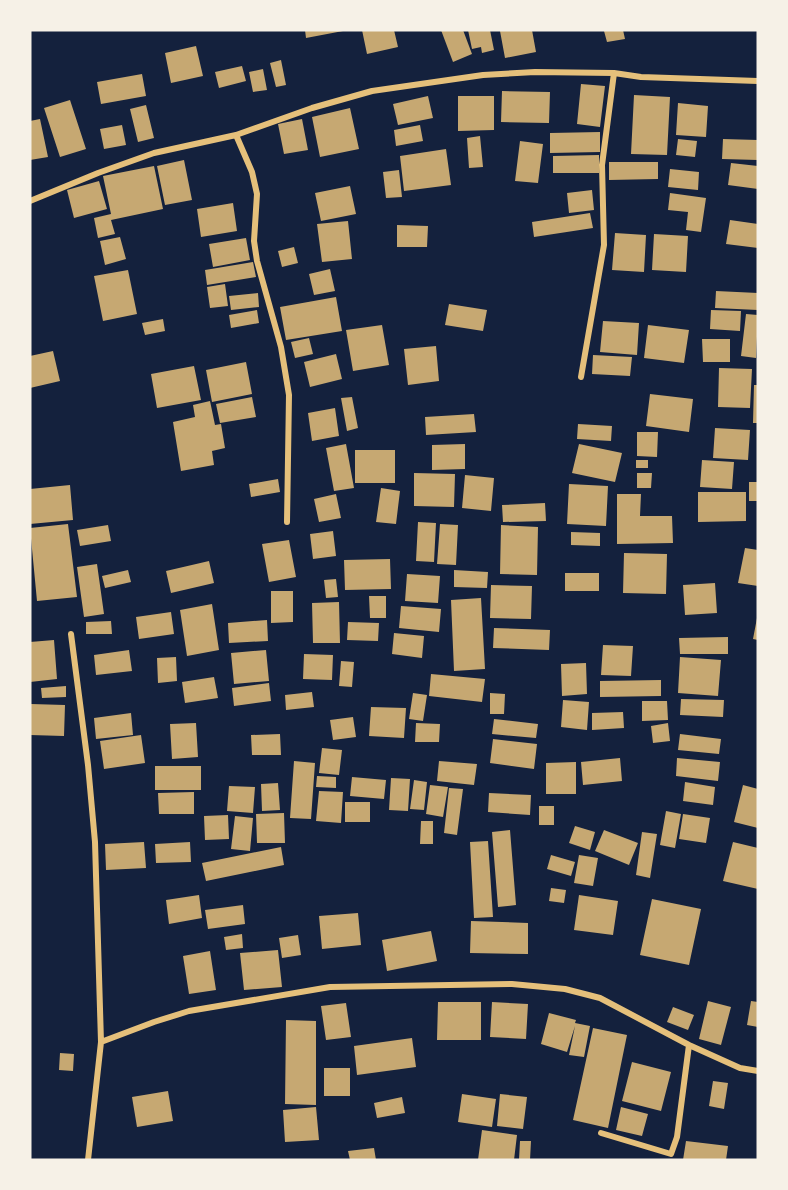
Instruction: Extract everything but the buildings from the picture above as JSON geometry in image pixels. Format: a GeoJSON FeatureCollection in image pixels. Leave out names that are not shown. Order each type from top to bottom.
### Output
{"type":"FeatureCollection","features":[{"type":"Feature","properties":{"kind":"street"},"geometry":{"type":"LineString","coordinates":[[30,201],[154,153],[236,135],[312,108],[372,91],[483,75],[535,72],[614,73],[641,77],[758,81]]}},
{"type":"Feature","properties":{"kind":"street"},"geometry":{"type":"LineString","coordinates":[[580,377],[604,245],[602,165],[614,73]]}},
{"type":"Feature","properties":{"kind":"street"},"geometry":{"type":"LineString","coordinates":[[236,135],[252,172],[256,194],[254,241],[257,261],[281,347],[289,395],[287,522]]}},
{"type":"Feature","properties":{"kind":"street"},"geometry":{"type":"LineString","coordinates":[[71,634],[88,765],[95,842],[101,1042],[88,1160]]}},
{"type":"Feature","properties":{"kind":"street"},"geometry":{"type":"LineString","coordinates":[[101,1042],[189,1011],[330,987],[512,984],[565,989],[600,998],[689,1045],[740,1068],[758,1071]]}},
{"type":"Feature","properties":{"kind":"street"},"geometry":{"type":"LineString","coordinates":[[602,1133],[671,1154],[677,1137],[689,1045]]}}]}
